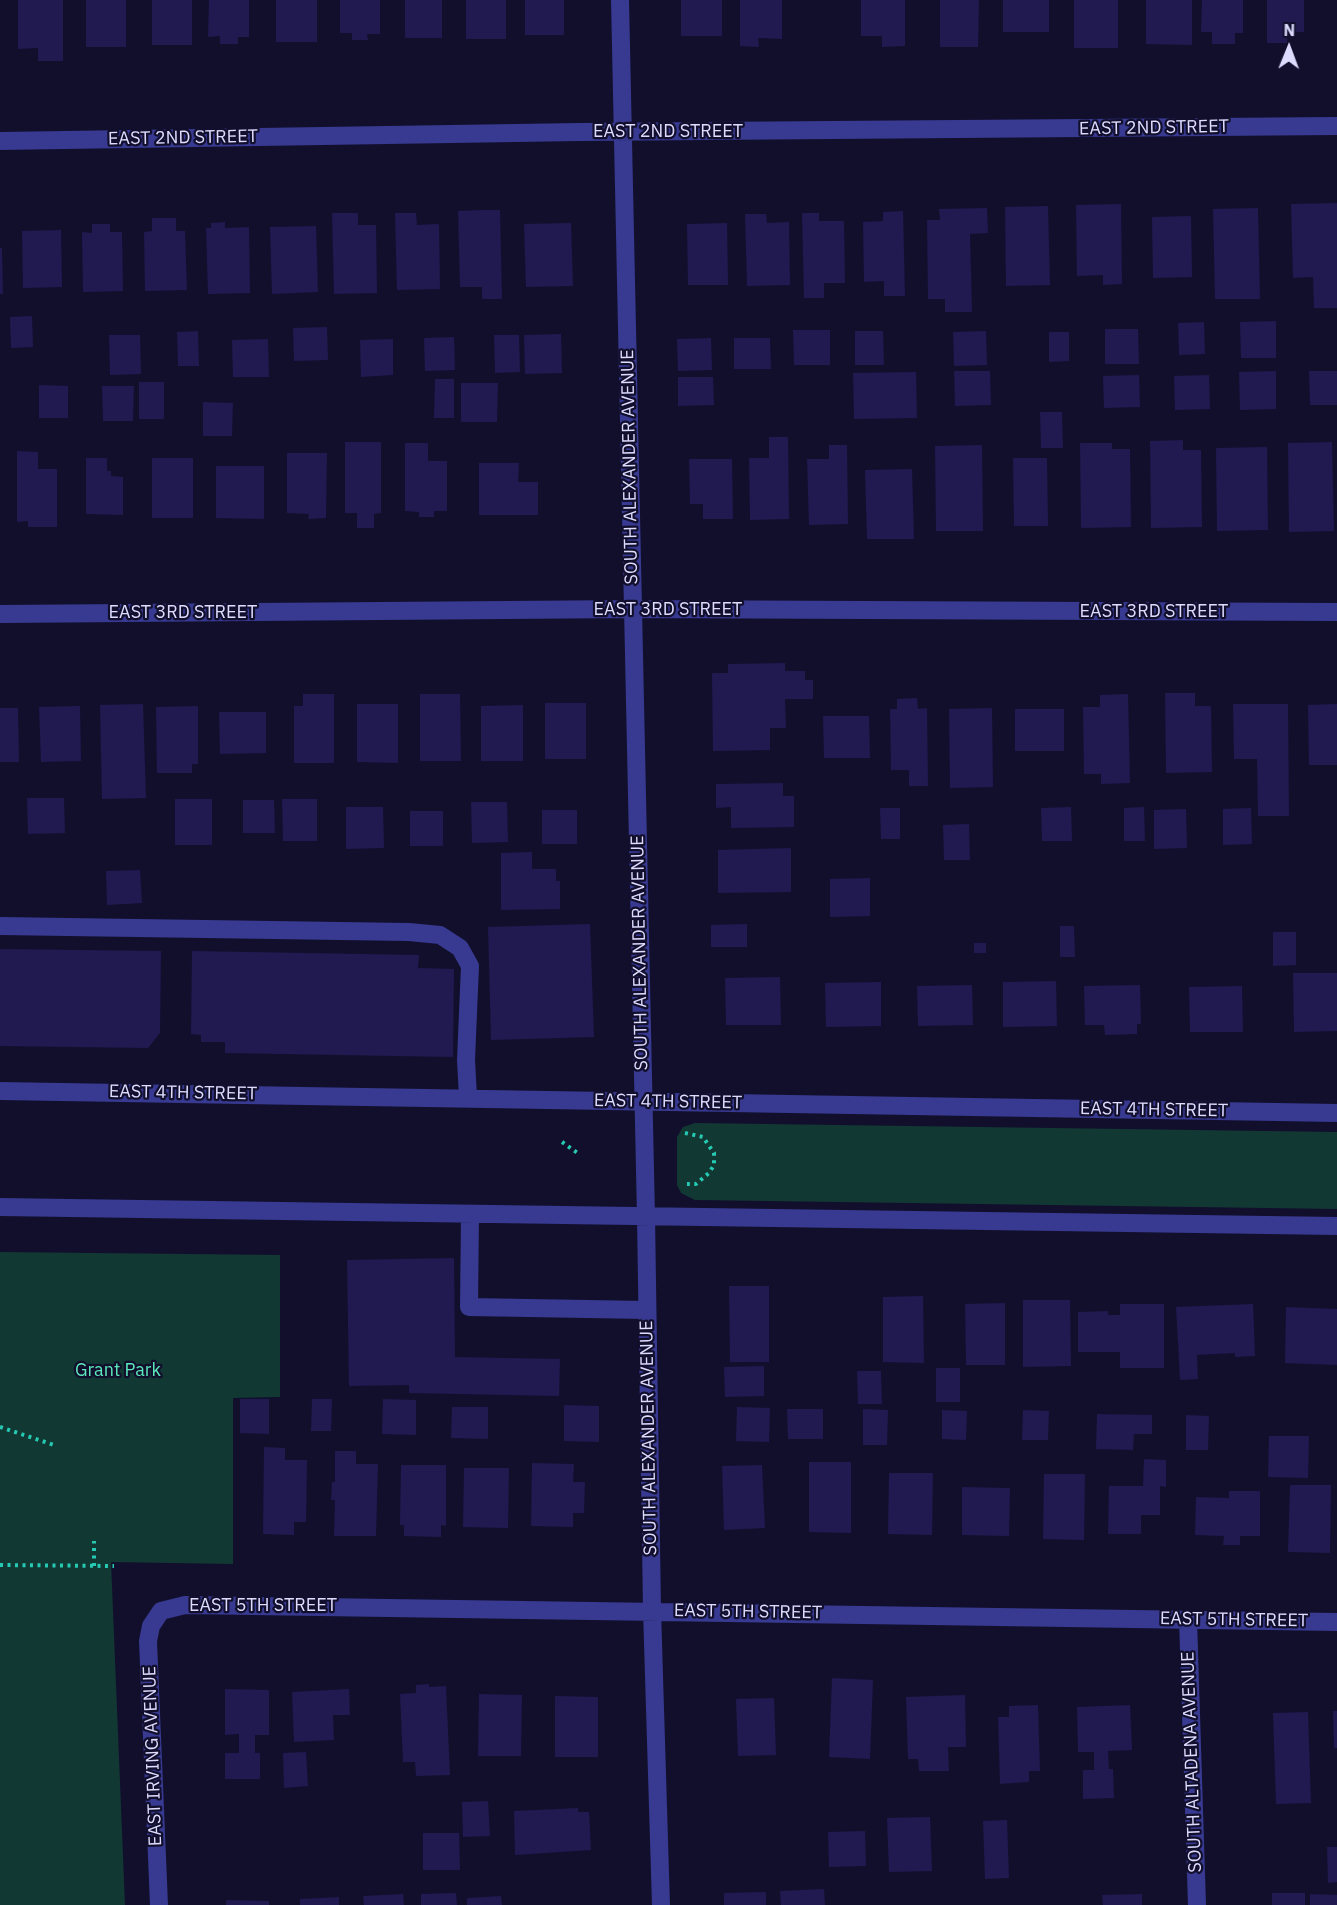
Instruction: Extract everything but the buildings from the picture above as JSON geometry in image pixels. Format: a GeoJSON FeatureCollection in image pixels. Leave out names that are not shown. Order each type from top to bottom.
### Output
{"type":"FeatureCollection","features":[{"type":"Feature","properties":{"kind":"street","name":"SOUTH ALEXANDER AVENUE"},"geometry":{"type":"LineString","coordinates":[[620,0],[646,1216],[652,1610],[661,1905]]}},
{"type":"Feature","properties":{"kind":"street","name":"EAST 2ND STREET"},"geometry":{"type":"LineString","coordinates":[[0,141],[623,132],[1337,126]]}},
{"type":"Feature","properties":{"kind":"street","name":"EAST 3RD STREET"},"geometry":{"type":"LineString","coordinates":[[0,614],[633,609],[1337,612]]}},
{"type":"Feature","properties":{"kind":"street"},"geometry":{"type":"LineString","coordinates":[[0,926],[408,932],[440,935],[460,948],[470,966],[466,1060],[468,1097]]}},
{"type":"Feature","properties":{"kind":"street","name":"EAST 4TH STREET"},"geometry":{"type":"LineString","coordinates":[[0,1091],[1337,1113]]}},
{"type":"Feature","properties":{"kind":"street"},"geometry":{"type":"LineString","coordinates":[[0,1207],[1337,1226]]}},
{"type":"Feature","properties":{"kind":"street"},"geometry":{"type":"LineString","coordinates":[[470,1215],[469,1307],[646,1310]]}},
{"type":"Feature","properties":{"kind":"street","name":"EAST 5TH STREET"},"geometry":{"type":"LineString","coordinates":[[161,1611],[185,1605],[214,1605],[1337,1622]]}},
{"type":"Feature","properties":{"kind":"street","name":"EAST IRVING AVENUE"},"geometry":{"type":"LineString","coordinates":[[159,1905],[148,1641],[151,1626],[161,1611]]}},
{"type":"Feature","properties":{"kind":"street","name":"SOUTH ALTADENA AVENUE"},"geometry":{"type":"LineString","coordinates":[[1188,1619],[1197,1905]]}},
{"type":"Feature","properties":{"kind":"path"},"geometry":{"type":"LineString","coordinates":[[685,1133],[703,1137],[714,1153],[714,1165],[709,1173],[696,1184],[687,1184]]}},
{"type":"Feature","properties":{"kind":"path"},"geometry":{"type":"LineString","coordinates":[[562,1142],[579,1155]]}},
{"type":"Feature","properties":{"kind":"path"},"geometry":{"type":"LineString","coordinates":[[0,1427],[54,1445]]}},
{"type":"Feature","properties":{"kind":"path"},"geometry":{"type":"LineString","coordinates":[[94,1541],[94,1566]]}},
{"type":"Feature","properties":{"kind":"path"},"geometry":{"type":"LineString","coordinates":[[0,1565],[114,1566]]}},
{"type":"Feature","properties":{"kind":"green space"},"geometry":{"type":"Polygon","coordinates":[[[695,1123],[1337,1132],[1337,1209],[695,1200],[681,1193],[677,1185],[677,1137],[683,1127],[695,1123]]]}},
{"type":"Feature","properties":{"kind":"green space","name":"Grant Park"},"geometry":{"type":"Polygon","coordinates":[[[0,1252],[280,1255],[280,1397],[233,1398],[233,1564],[111,1562],[125,1905],[0,1905],[0,1252]]]}}]}
